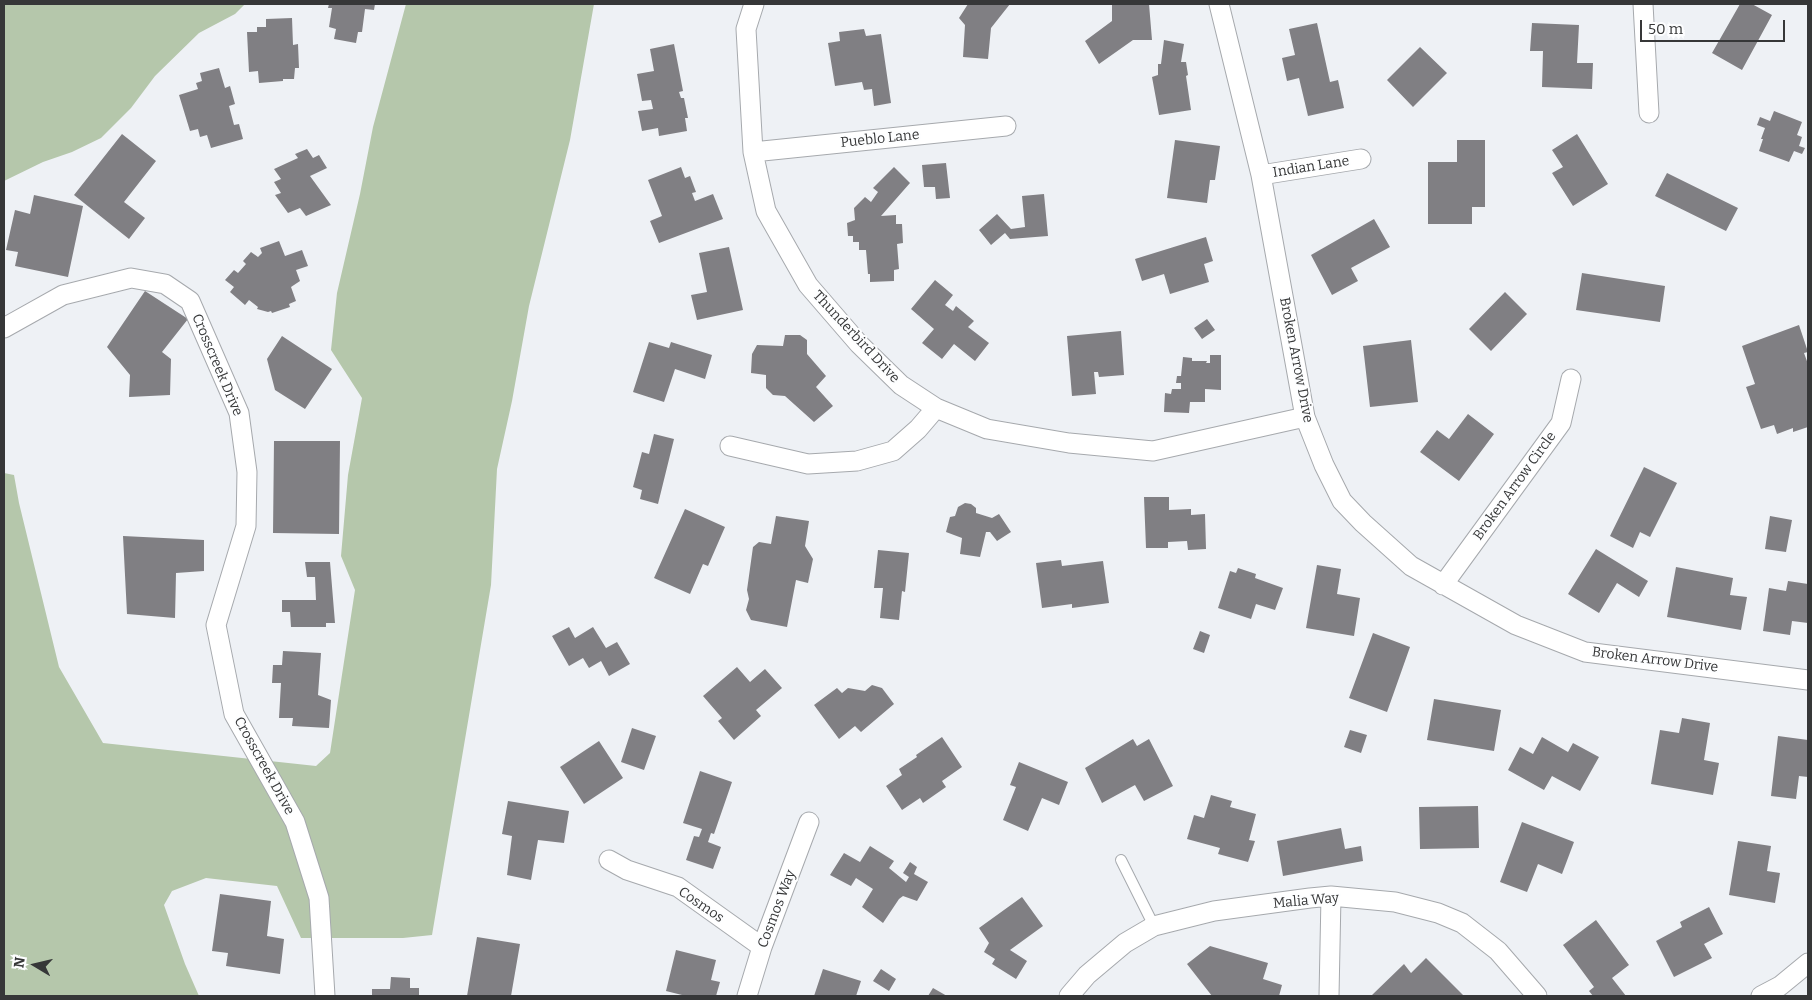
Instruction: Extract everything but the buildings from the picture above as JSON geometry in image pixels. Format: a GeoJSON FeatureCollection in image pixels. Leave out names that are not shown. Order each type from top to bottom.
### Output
{"type":"FeatureCollection","features":[{"type":"Feature","properties":{"kind":"street","name":"Thunderbird Drive"},"geometry":{"type":"LineString","coordinates":[[754,4],[746,29],[753,152],[766,211],[808,286],[860,344],[901,385],[936,408],[987,428],[1069,443],[1153,451],[1305,417]]}},
{"type":"Feature","properties":{"kind":"street","name":"Broken Arrow Drive"},"geometry":{"type":"LineString","coordinates":[[1219,4],[1261,175],[1305,417],[1324,465],[1342,500],[1363,524],[1410,566],[1516,625],[1586,652],[1808,680]]}},
{"type":"Feature","properties":{"kind":"street"},"geometry":{"type":"LineString","coordinates":[[1643,4],[1649,113]]}},
{"type":"Feature","properties":{"kind":"street","name":"Pueblo Lane"},"geometry":{"type":"LineString","coordinates":[[753,152],[1006,126]]}},
{"type":"Feature","properties":{"kind":"street","name":"Indian Lane"},"geometry":{"type":"LineString","coordinates":[[1261,175],[1361,159]]}},
{"type":"Feature","properties":{"kind":"street","name":"Crosscreek Drive"},"geometry":{"type":"LineString","coordinates":[[4,328],[63,295],[131,278],[165,284],[190,301],[239,413],[247,472],[246,526],[216,625],[234,714],[295,822],[320,898],[325,996]]}},
{"type":"Feature","properties":{"kind":"street","name":"Broken Arrow Circle"},"geometry":{"type":"LineString","coordinates":[[1443,585],[1561,423],[1571,380]]}},
{"type":"Feature","properties":{"kind":"street"},"geometry":{"type":"LineString","coordinates":[[730,446],[808,464],[857,461],[893,451],[918,429],[936,408]]}},
{"type":"Feature","properties":{"kind":"street","name":"Cosmos Way"},"geometry":{"type":"LineString","coordinates":[[747,996],[762,947],[809,822]]}},
{"type":"Feature","properties":{"kind":"street","name":"Cosmos"},"geometry":{"type":"LineString","coordinates":[[609,860],[626,870],[678,887],[762,947]]}},
{"type":"Feature","properties":{"kind":"street"},"geometry":{"type":"LineString","coordinates":[[1329,996],[1332,896]]}},
{"type":"Feature","properties":{"kind":"street","name":"Malia Way"},"geometry":{"type":"LineString","coordinates":[[1069,996],[1087,975],[1125,943],[1154,926],[1214,911],[1332,896],[1395,902],[1438,913],[1462,923],[1498,951],[1537,996]]}},
{"type":"Feature","properties":{"kind":"street"},"geometry":{"type":"LineString","coordinates":[[1761,996],[1786,991],[1808,963]]}},
{"type":"Feature","properties":{"kind":"lane"},"geometry":{"type":"LineString","coordinates":[[1121,860],[1154,926]]}},
{"type":"Feature","properties":{"kind":"green space"},"geometry":{"type":"Polygon","coordinates":[[[4,4],[245,4],[235,14],[199,33],[155,76],[131,108],[101,138],[72,152],[43,162],[4,181],[4,4]]]}},
{"type":"Feature","properties":{"kind":"green space"},"geometry":{"type":"Polygon","coordinates":[[[406,4],[594,4],[570,140],[529,306],[512,401],[497,469],[491,585],[432,935],[403,938],[301,938],[277,886],[206,878],[172,891],[164,905],[185,964],[199,996],[4,996],[4,473],[14,475],[19,503],[59,667],[103,743],[316,766],[330,753],[355,590],[341,556],[348,475],[362,398],[331,350],[337,293],[373,127],[406,4]]]}}]}
